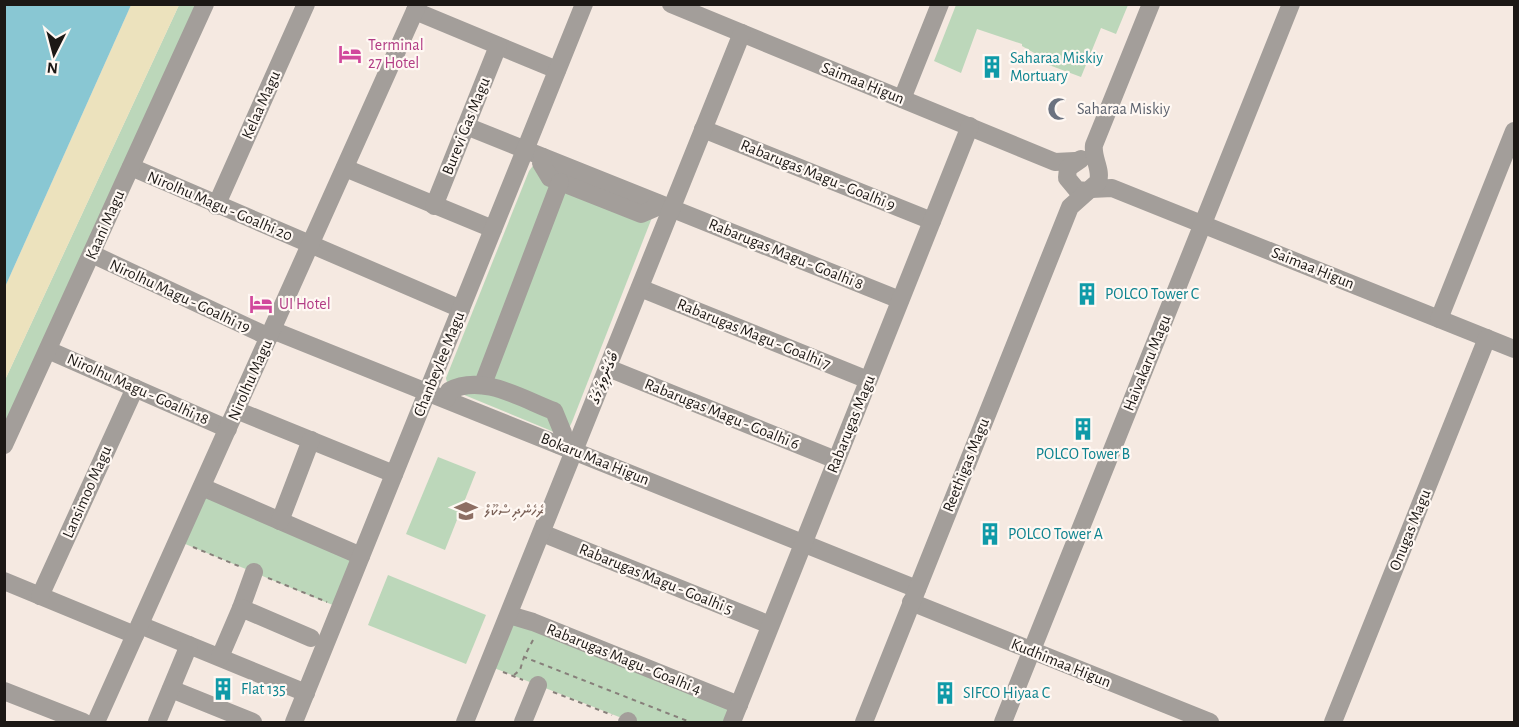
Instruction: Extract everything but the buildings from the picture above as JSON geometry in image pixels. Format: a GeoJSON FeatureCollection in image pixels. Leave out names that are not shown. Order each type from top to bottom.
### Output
{"type":"FeatureCollection","features":[{"type":"Feature","properties":{"kind":"street","name":"Kaani Magu"},"geometry":{"type":"LineString","coordinates":[[4,445],[205,4]]}},
{"type":"Feature","properties":{"kind":"street","name":"Kelaa Magu"},"geometry":{"type":"LineString","coordinates":[[216,206],[306,4]]}},
{"type":"Feature","properties":{"kind":"street","name":"Chanbeylee Magu"},"geometry":{"type":"LineString","coordinates":[[294,723],[584,4]]}},
{"type":"Feature","properties":{"kind":"street","name":"Saimaa Higun"},"geometry":{"type":"LineString","coordinates":[[671,4],[1055,162],[1075,161]]}},
{"type":"Feature","properties":{"kind":"street"},"geometry":{"type":"LineString","coordinates":[[902,99],[940,4]]}},
{"type":"Feature","properties":{"kind":"street"},"geometry":{"type":"LineString","coordinates":[[1055,162],[1077,189],[1089,190],[1098,182],[1094,145],[1151,4]]}},
{"type":"Feature","properties":{"kind":"street","name":"Haivakaru Magu"},"geometry":{"type":"LineString","coordinates":[[1003,723],[1291,4]]}},
{"type":"Feature","properties":{"kind":"street"},"geometry":{"type":"LineString","coordinates":[[417,8],[498,46],[557,70]]}},
{"type":"Feature","properties":{"kind":"street","name":"Nirolhu Magu"},"geometry":{"type":"LineString","coordinates":[[96,721],[417,8]]}},
{"type":"Feature","properties":{"kind":"street","name":"ބޯގަންވިލާ މަގު"},"geometry":{"type":"LineString","coordinates":[[465,723],[542,533],[567,448],[608,368],[640,288],[664,206],[703,129],[742,33]]}},
{"type":"Feature","properties":{"kind":"street","name":"Burevi Gas Magu"},"geometry":{"type":"LineString","coordinates":[[434,206],[498,46]]}},
{"type":"Feature","properties":{"kind":"street","name":"Rabarugas Magu - Goalhi 8"},"geometry":{"type":"LineString","coordinates":[[466,126],[900,300]]}},
{"type":"Feature","properties":{"kind":"street","name":"Rabarugas Magu"},"geometry":{"type":"LineString","coordinates":[[732,723],[970,126]]}},
{"type":"Feature","properties":{"kind":"street","name":"Rabarugas Magu - Goalhi 9"},"geometry":{"type":"LineString","coordinates":[[703,129],[932,221]]}},
{"type":"Feature","properties":{"kind":"street"},"geometry":{"type":"LineString","coordinates":[[1439,319],[1515,131]]}},
{"type":"Feature","properties":{"kind":"street"},"geometry":{"type":"LineString","coordinates":[[543,157],[541,163],[550,178],[641,214],[664,206]]}},
{"type":"Feature","properties":{"kind":"street"},"geometry":{"type":"LineString","coordinates":[[1068,180],[1068,168],[1075,161],[1090,160],[1112,188]]}},
{"type":"Feature","properties":{"kind":"street","name":"Nirolhu Magu - Goalhi 20"},"geometry":{"type":"LineString","coordinates":[[131,167],[216,206],[461,309]]}},
{"type":"Feature","properties":{"kind":"street"},"geometry":{"type":"LineString","coordinates":[[345,168],[493,230]]}},
{"type":"Feature","properties":{"kind":"street","name":"Reethigas Magu"},"geometry":{"type":"LineString","coordinates":[[864,723],[1070,207],[1068,180]]}},
{"type":"Feature","properties":{"kind":"street"},"geometry":{"type":"LineString","coordinates":[[483,384],[560,182]]}},
{"type":"Feature","properties":{"kind":"street","name":"Saimaa Higun"},"geometry":{"type":"LineString","coordinates":[[1089,190],[1112,188],[1515,349]]}},
{"type":"Feature","properties":{"kind":"street","name":"Reethigas Magu"},"geometry":{"type":"LineString","coordinates":[[1070,207],[1089,190]]}},
{"type":"Feature","properties":{"kind":"street","name":"Nirolhu Magu - Goalhi 19"},"geometry":{"type":"LineString","coordinates":[[92,254],[271,333]]}},
{"type":"Feature","properties":{"kind":"street","name":"Rabarugas Magu - Goalhi 7"},"geometry":{"type":"LineString","coordinates":[[640,288],[868,380]]}},
{"type":"Feature","properties":{"kind":"street","name":"Bokaru Maa Higun"},"geometry":{"type":"LineString","coordinates":[[271,333],[446,399],[803,543],[914,596]]}},
{"type":"Feature","properties":{"kind":"street","name":"Onugas Magu"},"geometry":{"type":"LineString","coordinates":[[1333,723],[1487,338]]}},
{"type":"Feature","properties":{"kind":"street","name":"Nirolhu Magu - Goalhi 18"},"geometry":{"type":"LineString","coordinates":[[48,350],[228,429]]}},
{"type":"Feature","properties":{"kind":"street","name":"Rabarugas Magu - Goalhi 6"},"geometry":{"type":"LineString","coordinates":[[608,368],[836,460]]}},
{"type":"Feature","properties":{"kind":"street"},"geometry":{"type":"LineString","coordinates":[[446,399],[449,391],[458,386],[483,384],[554,411],[567,448]]}},
{"type":"Feature","properties":{"kind":"street","name":"Lansimoo Magu"},"geometry":{"type":"LineString","coordinates":[[40,596],[135,388]]}},
{"type":"Feature","properties":{"kind":"street"},"geometry":{"type":"LineString","coordinates":[[236,410],[394,474]]}},
{"type":"Feature","properties":{"kind":"street"},"geometry":{"type":"LineString","coordinates":[[280,521],[311,440]]}},
{"type":"Feature","properties":{"kind":"street"},"geometry":{"type":"LineString","coordinates":[[202,487],[361,556]]}},
{"type":"Feature","properties":{"kind":"street","name":"Rabarugas Magu - Goalhi 5"},"geometry":{"type":"LineString","coordinates":[[542,533],[770,625]]}},
{"type":"Feature","properties":{"kind":"street"},"geometry":{"type":"LineString","coordinates":[[220,657],[254,572]]}},
{"type":"Feature","properties":{"kind":"street"},"geometry":{"type":"LineString","coordinates":[[4,581],[138,630],[189,645],[306,693]]}},
{"type":"Feature","properties":{"kind":"street","name":"Kudhimaa Higun"},"geometry":{"type":"LineString","coordinates":[[914,596],[1032,651],[1210,723]]}},
{"type":"Feature","properties":{"kind":"street"},"geometry":{"type":"LineString","coordinates":[[241,608],[311,638]]}},
{"type":"Feature","properties":{"kind":"street","name":"Rabarugas Magu - Goalhi 4"},"geometry":{"type":"LineString","coordinates":[[509,615],[533,622],[739,705]]}},
{"type":"Feature","properties":{"kind":"street"},"geometry":{"type":"LineString","coordinates":[[158,723],[189,645]]}},
{"type":"Feature","properties":{"kind":"street"},"geometry":{"type":"LineString","coordinates":[[526,722],[538,686]]}},
{"type":"Feature","properties":{"kind":"street"},"geometry":{"type":"LineString","coordinates":[[171,689],[253,723]]}},
{"type":"Feature","properties":{"kind":"street"},"geometry":{"type":"LineString","coordinates":[[6,694],[96,721]]}},
{"type":"Feature","properties":{"kind":"path"},"geometry":{"type":"LineString","coordinates":[[513,676],[520,670],[535,636],[528,634],[533,622]]}},
{"type":"Feature","properties":{"kind":"path"},"geometry":{"type":"LineString","coordinates":[[524,657],[690,723]]}},
{"type":"Feature","properties":{"kind":"path"},"geometry":{"type":"LineString","coordinates":[[489,666],[628,722]]}},
{"type":"Feature","properties":{"kind":"green space"},"geometry":{"type":"Polygon","coordinates":[[[956,4],[1128,5],[1116,34],[1101,28],[1081,77],[1049,65],[1050,62],[1022,44],[977,29],[961,73],[934,61],[956,4]]]}},
{"type":"Feature","properties":{"kind":"green space"},"geometry":{"type":"Polygon","coordinates":[[[179,5],[205,5],[5,441],[5,380],[179,5]]]}},
{"type":"Feature","properties":{"kind":"green space"},"geometry":{"type":"Polygon","coordinates":[[[535,163],[653,215],[572,422],[570,426],[554,432],[457,392],[447,383],[446,378],[529,171],[535,163]]]}},
{"type":"Feature","properties":{"kind":"green space"},"geometry":{"type":"Polygon","coordinates":[[[438,457],[476,472],[445,550],[406,534],[438,457]]]}},
{"type":"Feature","properties":{"kind":"green space"},"geometry":{"type":"Polygon","coordinates":[[[202,487],[361,556],[340,608],[178,541],[202,487]]]}},
{"type":"Feature","properties":{"kind":"green space"},"geometry":{"type":"Polygon","coordinates":[[[388,575],[486,615],[466,664],[368,625],[388,575]]]}},
{"type":"Feature","properties":{"kind":"green space"},"geometry":{"type":"Polygon","coordinates":[[[509,615],[739,705],[732,722],[632,722],[489,666],[509,615]]]}},
{"type":"Feature","properties":{"kind":"sand"},"geometry":{"type":"Polygon","coordinates":[[[131,5],[179,5],[5,380],[5,287],[131,5]]]}},
{"type":"Feature","properties":{"kind":"water"},"geometry":{"type":"Polygon","coordinates":[[[4,5],[131,5],[5,287],[4,5]]]}},
{"type":"Feature","properties":{"kind":"place","name":"Terminal 27 Hotel"},"geometry":{"type":"Point","coordinates":[350,54]}},
{"type":"Feature","properties":{"kind":"place","name":"Saharaa Miskiy Mortuary"},"geometry":{"type":"Point","coordinates":[992,67]}},
{"type":"Feature","properties":{"kind":"place","name":"Saharaa Miskiy"},"geometry":{"type":"Point","coordinates":[1059,109]}},
{"type":"Feature","properties":{"kind":"place","name":"POLCO Tower C"},"geometry":{"type":"Point","coordinates":[1087,294]}},
{"type":"Feature","properties":{"kind":"place","name":"UI Hotel"},"geometry":{"type":"Point","coordinates":[261,304]}},
{"type":"Feature","properties":{"kind":"place","name":"POLCO Tower B"},"geometry":{"type":"Point","coordinates":[1083,429]}},
{"type":"Feature","properties":{"kind":"place","name":"ރެހެންދި ސްކޫލް"},"geometry":{"type":"Point","coordinates":[466,511]}},
{"type":"Feature","properties":{"kind":"place","name":"POLCO Tower A"},"geometry":{"type":"Point","coordinates":[990,534]}},
{"type":"Feature","properties":{"kind":"place","name":"Flat 135"},"geometry":{"type":"Point","coordinates":[223,689]}},
{"type":"Feature","properties":{"kind":"place","name":"SIFCO Hiyaa C"},"geometry":{"type":"Point","coordinates":[945,693]}}]}
